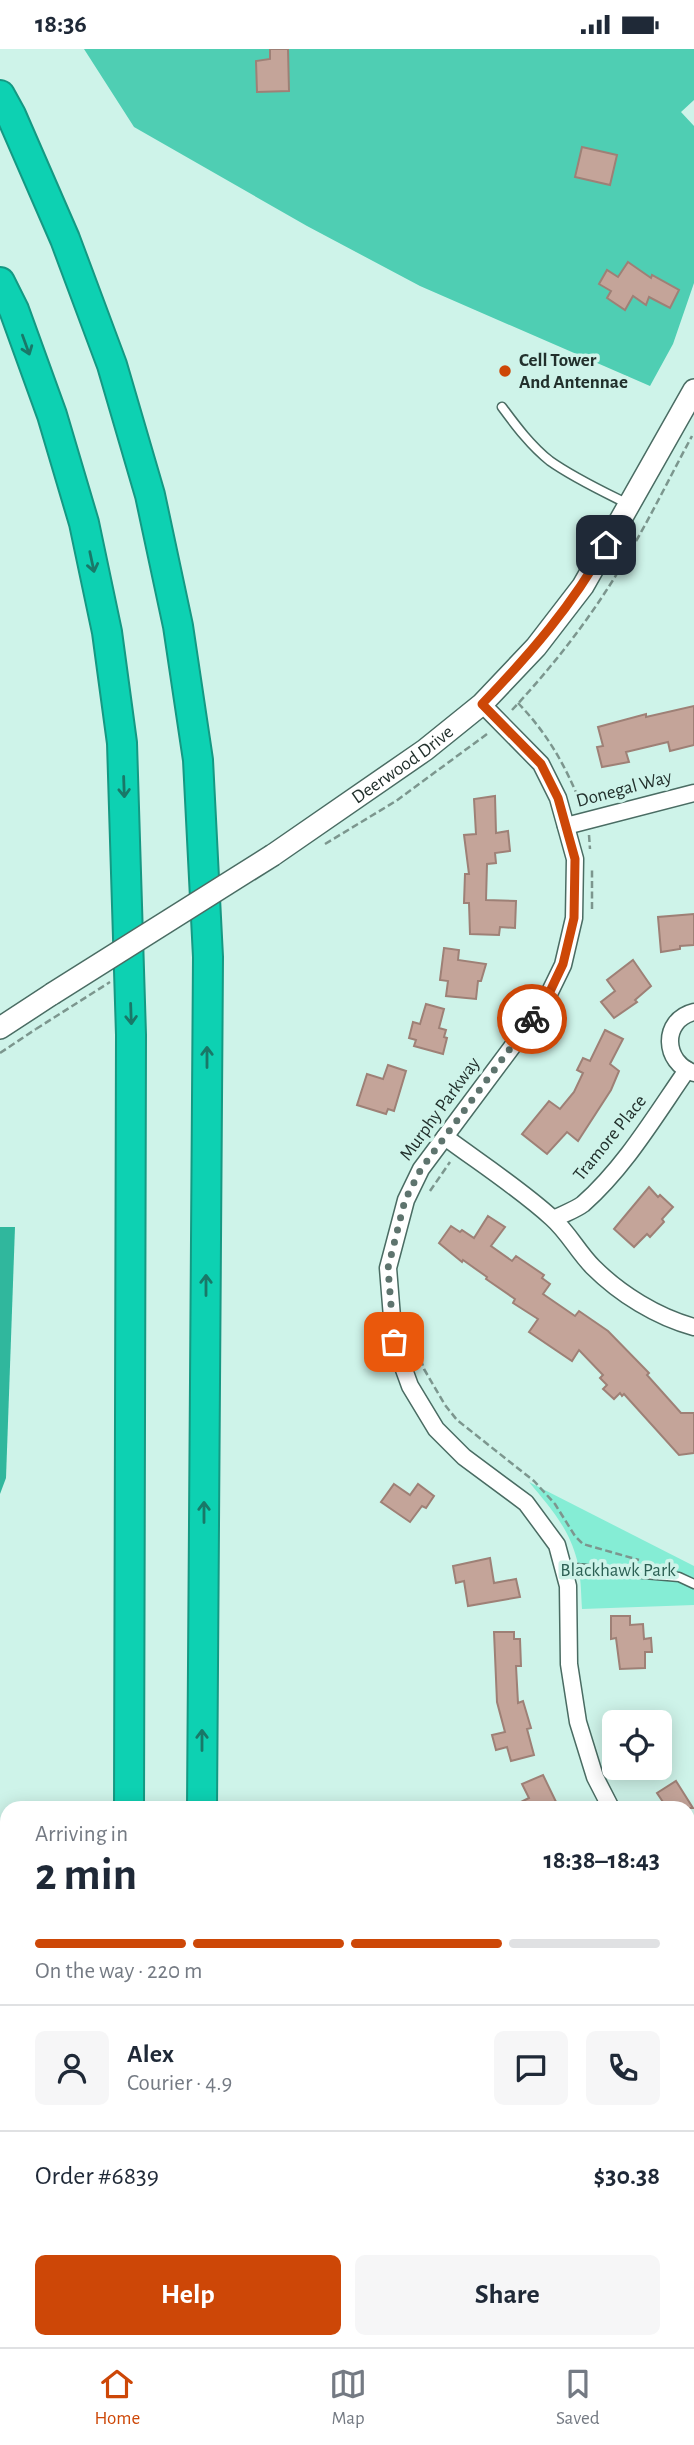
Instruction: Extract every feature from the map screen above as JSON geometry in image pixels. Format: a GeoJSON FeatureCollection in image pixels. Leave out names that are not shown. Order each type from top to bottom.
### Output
{"type":"FeatureCollection","features":[{"type":"Feature","properties":{"kind":"highway"},"geometry":{"type":"LineString","coordinates":[[0,95],[65,239],[112,365],[150,495],[178,626],[198,759],[208,957],[202,1801]]}},
{"type":"Feature","properties":{"kind":"highway"},"geometry":{"type":"LineString","coordinates":[[0,282],[14,310],[52,415],[84,523],[107,632],[122,743],[131,1035],[129,1801]]}},
{"type":"Feature","properties":{"kind":"street","name":"Deerwood Drive"},"geometry":{"type":"LineString","coordinates":[[0,1028],[273,855],[425,750],[482,704],[537,647],[583,586],[694,390]]}},
{"type":"Feature","properties":{"kind":"street","name":"Murphy Parkway"},"geometry":{"type":"LineString","coordinates":[[482,704],[541,764],[558,798],[575,859],[574,918],[563,964],[544,1004],[421,1169],[405,1200],[388,1268],[394,1342],[410,1386],[436,1429],[464,1457],[526,1503],[557,1545],[569,1586],[569,1664],[578,1722],[595,1777],[607,1801]]}},
{"type":"Feature","properties":{"kind":"street","name":"Donegal Way"},"geometry":{"type":"LineString","coordinates":[[566,826],[694,793]]}},
{"type":"Feature","properties":{"kind":"street","name":"Tramore Place"},"geometry":{"type":"LineString","coordinates":[[554,1219],[581,1205],[612,1172],[690,1072],[672,1056],[670,1036],[680,1018],[694,1012]]}},
{"type":"Feature","properties":{"kind":"street"},"geometry":{"type":"LineString","coordinates":[[445,1136],[554,1219],[592,1266],[613,1285],[637,1302],[694,1327]]}},
{"type":"Feature","properties":{"kind":"lane"},"geometry":{"type":"LineString","coordinates":[[502,407],[522,433],[550,461],[629,504]]}},
{"type":"Feature","properties":{"kind":"lane"},"geometry":{"type":"LineString","coordinates":[[563,1567],[680,1577],[694,1584]]}},
{"type":"Feature","properties":{"kind":"path"},"geometry":{"type":"LineString","coordinates":[[0,1053],[36,1030]]}},
{"type":"Feature","properties":{"kind":"green space","name":"Blackhawk Park"},"geometry":{"type":"Polygon","coordinates":[[[529,1482],[694,1566],[694,1605],[582,1609],[577,1560],[569,1538],[558,1518],[529,1482]]]}},
{"type":"Feature","properties":{"kind":"shaded area"},"geometry":{"type":"Polygon","coordinates":[[[84,49],[694,49],[694,100],[681,112],[694,126],[694,283],[673,344],[650,386],[420,286],[307,226],[134,127],[84,49]]]}},
{"type":"Feature","properties":{"kind":"shaded area"},"geometry":{"type":"Polygon","coordinates":[[[0,1227],[15,1227],[6,1478],[0,1494],[0,1227]]]}},
{"type":"Feature","properties":{"kind":"building"},"geometry":{"type":"Polygon","coordinates":[[[270,49],[288,49],[289,91],[257,92],[256,61],[270,59],[270,49]]]}},
{"type":"Feature","properties":{"kind":"building"},"geometry":{"type":"Polygon","coordinates":[[[582,147],[617,155],[610,185],[575,177],[582,147]]]}},
{"type":"Feature","properties":{"kind":"building"},"geometry":{"type":"Polygon","coordinates":[[[628,262],[651,278],[652,275],[679,290],[670,308],[649,297],[646,305],[633,296],[625,310],[607,298],[611,291],[599,284],[607,270],[618,277],[628,262]]]}},
{"type":"Feature","properties":{"kind":"building"},"geometry":{"type":"Polygon","coordinates":[[[694,706],[694,745],[670,751],[668,742],[626,752],[629,762],[602,767],[597,747],[603,746],[598,727],[646,714],[646,717],[694,706]]]}},
{"type":"Feature","properties":{"kind":"building"},"geometry":{"type":"Polygon","coordinates":[[[495,796],[496,833],[508,831],[510,851],[495,853],[496,863],[487,864],[486,900],[516,901],[515,928],[500,927],[499,935],[470,934],[469,903],[464,903],[465,874],[469,874],[464,835],[476,834],[474,799],[495,796]]]}},
{"type":"Feature","properties":{"kind":"building"},"geometry":{"type":"Polygon","coordinates":[[[694,914],[694,945],[661,952],[658,917],[694,914]]]}},
{"type":"Feature","properties":{"kind":"building"},"geometry":{"type":"Polygon","coordinates":[[[444,948],[459,950],[458,960],[486,964],[481,981],[478,981],[476,999],[446,996],[448,981],[440,980],[444,948]]]}},
{"type":"Feature","properties":{"kind":"building"},"geometry":{"type":"Polygon","coordinates":[[[633,960],[651,986],[635,1000],[637,1002],[614,1018],[601,1002],[615,991],[607,980],[633,960]]]}},
{"type":"Feature","properties":{"kind":"building"},"geometry":{"type":"Polygon","coordinates":[[[426,1004],[444,1009],[439,1028],[446,1030],[443,1054],[414,1046],[416,1040],[409,1038],[413,1022],[420,1024],[426,1004]]]}},
{"type":"Feature","properties":{"kind":"building"},"geometry":{"type":"Polygon","coordinates":[[[605,1030],[623,1039],[610,1064],[619,1071],[611,1090],[578,1141],[567,1132],[547,1154],[522,1134],[549,1101],[560,1109],[574,1092],[583,1073],[577,1070],[583,1058],[590,1061],[605,1030]]]}},
{"type":"Feature","properties":{"kind":"building"},"geometry":{"type":"Polygon","coordinates":[[[388,1065],[406,1071],[394,1111],[388,1109],[386,1114],[357,1105],[367,1074],[383,1079],[388,1065]]]}},
{"type":"Feature","properties":{"kind":"building"},"geometry":{"type":"Polygon","coordinates":[[[649,1187],[673,1207],[650,1237],[647,1234],[634,1247],[614,1229],[649,1187]]]}},
{"type":"Feature","properties":{"kind":"building"},"geometry":{"type":"Polygon","coordinates":[[[488,1216],[505,1227],[491,1246],[512,1261],[516,1256],[544,1275],[542,1278],[550,1284],[543,1294],[575,1316],[579,1311],[608,1331],[649,1373],[647,1375],[681,1413],[694,1413],[694,1453],[679,1455],[624,1394],[622,1396],[620,1393],[614,1399],[603,1389],[607,1385],[600,1378],[603,1375],[579,1350],[572,1361],[529,1332],[538,1319],[513,1303],[515,1299],[439,1243],[451,1226],[474,1238],[488,1216]]]}},
{"type":"Feature","properties":{"kind":"building"},"geometry":{"type":"Polygon","coordinates":[[[394,1484],[410,1495],[418,1484],[434,1496],[426,1508],[422,1506],[410,1522],[381,1502],[394,1484]]]}},
{"type":"Feature","properties":{"kind":"building"},"geometry":{"type":"Polygon","coordinates":[[[490,1558],[494,1583],[516,1579],[520,1597],[468,1606],[464,1581],[456,1583],[453,1566],[490,1558]]]}},
{"type":"Feature","properties":{"kind":"building"},"geometry":{"type":"Polygon","coordinates":[[[611,1616],[630,1616],[630,1625],[643,1624],[644,1639],[651,1638],[652,1652],[645,1652],[645,1668],[620,1669],[616,1638],[611,1639],[611,1616]]]}},
{"type":"Feature","properties":{"kind":"building"},"geometry":{"type":"Polygon","coordinates":[[[494,1632],[514,1632],[514,1639],[520,1639],[521,1666],[516,1666],[518,1703],[523,1701],[531,1728],[527,1729],[534,1755],[511,1761],[507,1747],[496,1750],[492,1735],[505,1732],[497,1702],[494,1632]]]}},
{"type":"Feature","properties":{"kind":"building"},"geometry":{"type":"Polygon","coordinates":[[[543,1775],[556,1801],[523,1801],[529,1798],[522,1784],[543,1775]]]}},
{"type":"Feature","properties":{"kind":"building"},"geometry":{"type":"Polygon","coordinates":[[[676,1781],[689,1801],[662,1801],[657,1793],[676,1781]]]}},
{"type":"Feature","properties":{"kind":"way so far"},"geometry":{"type":"LineString","coordinates":[[394,1342],[388,1268],[405,1200],[421,1169],[532,1019]]}},
{"type":"Feature","properties":{"kind":"place","name":"Cell Tower And Antennae"},"geometry":{"type":"Point","coordinates":[505,371]}},
{"type":"Feature","properties":{"kind":"route"},"geometry":{"type":"LineString","coordinates":[[532,1019],[544,1004],[563,964],[574,918],[575,859],[558,798],[541,764],[482,704],[537,647],[583,586],[606,545]]}}]}
